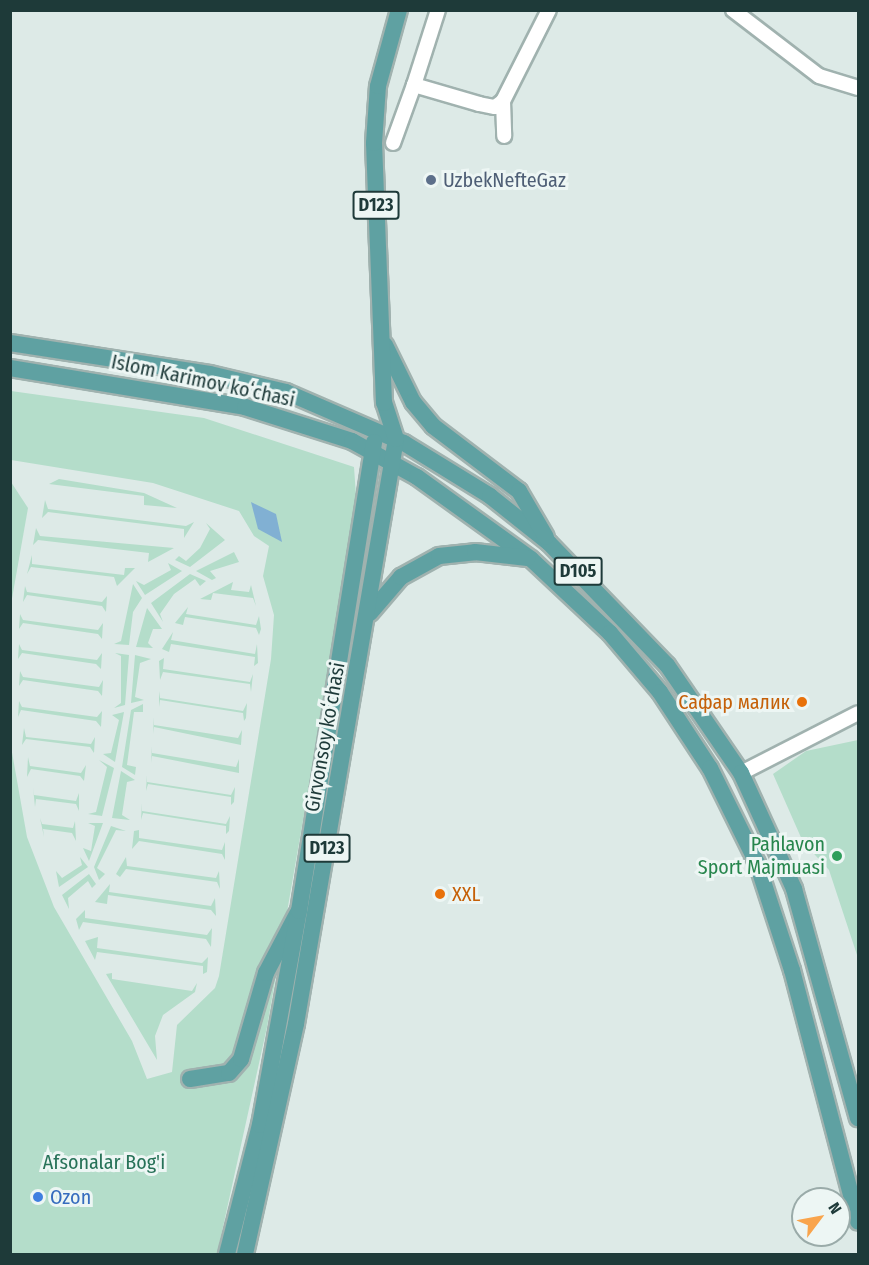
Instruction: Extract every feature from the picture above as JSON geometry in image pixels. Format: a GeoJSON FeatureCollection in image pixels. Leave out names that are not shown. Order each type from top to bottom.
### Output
{"type":"FeatureCollection","features":[{"type":"Feature","properties":{"kind":"main road","name":"Girvonsoy koʻchasi"},"geometry":{"type":"LineString","coordinates":[[245,1254],[296,1024],[368,616],[396,439],[384,403],[375,114],[399,10]]}},
{"type":"Feature","properties":{"kind":"main road"},"geometry":{"type":"LineString","coordinates":[[381,335],[413,402],[433,426],[519,491],[549,543]]}},
{"type":"Feature","properties":{"kind":"main road","name":"Islom Karimov koʻchasi"},"geometry":{"type":"LineString","coordinates":[[10,344],[210,374],[286,392],[396,439],[490,496],[549,543],[667,665],[741,773],[794,889],[858,1118]]}},
{"type":"Feature","properties":{"kind":"main road","name":"Islom Karimov koʻchasi"},"geometry":{"type":"LineString","coordinates":[[10,368],[245,407],[373,452],[393,461],[531,559],[610,633],[660,692],[710,768],[771,901],[858,1221]]}},
{"type":"Feature","properties":{"kind":"main road","name":"Girvonsoy koʻchasi"},"geometry":{"type":"LineString","coordinates":[[376,429],[384,403]]}},
{"type":"Feature","properties":{"kind":"main road","name":"D123"},"geometry":{"type":"LineString","coordinates":[[373,452],[376,429]]}},
{"type":"Feature","properties":{"kind":"main road","name":"Girvonsoy koʻchasi"},"geometry":{"type":"LineString","coordinates":[[228,1254],[260,1125],[299,911],[373,452]]}},
{"type":"Feature","properties":{"kind":"main road"},"geometry":{"type":"LineString","coordinates":[[368,616],[401,577],[439,556],[475,552],[531,559]]}},
{"type":"Feature","properties":{"kind":"main road"},"geometry":{"type":"LineString","coordinates":[[190,1079],[228,1073],[241,1059],[277,944],[299,911]]}},
{"type":"Feature","properties":{"kind":"main road"},"geometry":{"type":"LineString","coordinates":[[819,1077],[845,1070]]}},
{"type":"Feature","properties":{"kind":"street"},"geometry":{"type":"LineString","coordinates":[[393,143],[438,10]]}},
{"type":"Feature","properties":{"kind":"street"},"geometry":{"type":"LineString","coordinates":[[414,85],[495,107],[503,101],[549,10]]}},
{"type":"Feature","properties":{"kind":"street"},"geometry":{"type":"LineString","coordinates":[[733,10],[819,76],[858,88]]}},
{"type":"Feature","properties":{"kind":"street"},"geometry":{"type":"LineString","coordinates":[[503,101],[504,136]]}},
{"type":"Feature","properties":{"kind":"street"},"geometry":{"type":"LineString","coordinates":[[741,773],[858,713]]}},
{"type":"Feature","properties":{"kind":"green space","name":"Afsonalar Bog'i"},"geometry":{"type":"Polygon","coordinates":[[[11,391],[204,418],[354,467],[357,510],[267,1027],[217,1254],[11,1254],[10,741],[27,837],[54,907],[132,1041],[147,1079],[172,1072],[177,1025],[215,988],[219,976],[271,659],[274,615],[263,576],[269,546],[254,536],[239,511],[153,483],[11,460],[11,391]]]}},
{"type":"Feature","properties":{"kind":"green space"},"geometry":{"type":"Polygon","coordinates":[[[59,479],[144,493],[177,508],[144,505],[144,496],[49,484],[59,479]]]}},
{"type":"Feature","properties":{"kind":"green space"},"geometry":{"type":"Polygon","coordinates":[[[10,482],[28,508],[11,604],[10,482]]]}},
{"type":"Feature","properties":{"kind":"green space"},"geometry":{"type":"Polygon","coordinates":[[[45,500],[48,509],[186,526],[194,522],[184,538],[184,529],[48,512],[42,518],[45,500]]]}},
{"type":"Feature","properties":{"kind":"green space"},"geometry":{"type":"Polygon","coordinates":[[[206,523],[225,540],[190,567],[175,560],[179,556],[186,561],[200,548],[210,529],[206,523]]]}},
{"type":"Feature","properties":{"kind":"green space"},"geometry":{"type":"Polygon","coordinates":[[[36,528],[40,536],[174,548],[148,562],[149,553],[38,540],[33,545],[36,528]]]}},
{"type":"Feature","properties":{"kind":"green space"},"geometry":{"type":"Polygon","coordinates":[[[234,552],[239,562],[210,571],[216,578],[212,580],[196,571],[234,552]]]}},
{"type":"Feature","properties":{"kind":"green space"},"geometry":{"type":"Polygon","coordinates":[[[32,555],[32,564],[124,575],[125,568],[135,568],[117,586],[114,577],[31,567],[27,574],[32,555]]]}},
{"type":"Feature","properties":{"kind":"green space"},"geometry":{"type":"Polygon","coordinates":[[[168,563],[182,571],[145,595],[136,581],[144,585],[171,570],[168,563]]]}},
{"type":"Feature","properties":{"kind":"green space"},"geometry":{"type":"Polygon","coordinates":[[[190,574],[206,581],[200,586],[195,579],[174,594],[160,614],[163,622],[151,603],[190,574]]]}},
{"type":"Feature","properties":{"kind":"green space"},"geometry":{"type":"Polygon","coordinates":[[[233,582],[231,590],[249,592],[251,585],[256,606],[253,598],[213,593],[211,600],[200,599],[233,582]]]}},
{"type":"Feature","properties":{"kind":"green space"},"geometry":{"type":"Polygon","coordinates":[[[133,584],[142,598],[133,612],[129,645],[114,644],[121,641],[133,584]]]}},
{"type":"Feature","properties":{"kind":"green space"},"geometry":{"type":"Polygon","coordinates":[[[25,586],[27,592],[102,602],[107,596],[106,612],[102,606],[27,595],[23,602],[25,586]]]}},
{"type":"Feature","properties":{"kind":"green space"},"geometry":{"type":"Polygon","coordinates":[[[188,607],[186,614],[256,625],[259,616],[261,629],[259,635],[256,628],[185,617],[183,625],[175,623],[188,607]]]}},
{"type":"Feature","properties":{"kind":"green space"},"geometry":{"type":"Polygon","coordinates":[[[147,608],[162,629],[153,629],[148,643],[153,648],[136,647],[147,608]]]}},
{"type":"Feature","properties":{"kind":"green space"},"geometry":{"type":"Polygon","coordinates":[[[20,614],[23,620],[98,630],[103,623],[102,639],[98,634],[23,623],[19,629],[20,614]]]}},
{"type":"Feature","properties":{"kind":"green space"},"geometry":{"type":"Polygon","coordinates":[[[173,632],[171,640],[255,654],[257,644],[258,663],[254,666],[255,657],[171,644],[169,652],[162,649],[173,632]]]}},
{"type":"Feature","properties":{"kind":"green space"},"geometry":{"type":"Polygon","coordinates":[[[19,644],[22,650],[97,660],[102,653],[101,669],[96,664],[22,653],[18,659],[19,644]]]}},
{"type":"Feature","properties":{"kind":"green space"},"geometry":{"type":"Polygon","coordinates":[[[115,653],[129,655],[125,705],[114,708],[121,703],[121,656],[115,653]]]}},
{"type":"Feature","properties":{"kind":"green space"},"geometry":{"type":"Polygon","coordinates":[[[135,655],[151,659],[140,663],[135,697],[144,700],[131,703],[135,655]]]}},
{"type":"Feature","properties":{"kind":"green space"},"geometry":{"type":"Polygon","coordinates":[[[164,658],[163,669],[250,682],[253,674],[251,692],[250,684],[163,672],[160,680],[159,661],[164,658]]]}},
{"type":"Feature","properties":{"kind":"green space"},"geometry":{"type":"Polygon","coordinates":[[[20,671],[23,677],[99,687],[103,680],[102,696],[98,691],[23,680],[19,686],[20,671]]]}},
{"type":"Feature","properties":{"kind":"green space"},"geometry":{"type":"Polygon","coordinates":[[[159,691],[160,698],[243,711],[247,703],[246,718],[244,721],[243,713],[160,700],[159,707],[159,691]]]}},
{"type":"Feature","properties":{"kind":"green space"},"geometry":{"type":"Polygon","coordinates":[[[19,701],[22,707],[97,717],[102,711],[101,727],[96,721],[21,710],[18,717],[19,701]]]}},
{"type":"Feature","properties":{"kind":"green space"},"geometry":{"type":"Polygon","coordinates":[[[143,704],[143,712],[134,712],[127,765],[136,767],[135,775],[122,767],[131,710],[143,704]]]}},
{"type":"Feature","properties":{"kind":"green space"},"geometry":{"type":"Polygon","coordinates":[[[124,712],[115,762],[103,754],[111,753],[119,720],[112,715],[124,712]]]}},
{"type":"Feature","properties":{"kind":"green space"},"geometry":{"type":"Polygon","coordinates":[[[154,717],[154,725],[238,738],[242,730],[241,745],[154,727],[153,734],[154,717]]]}},
{"type":"Feature","properties":{"kind":"green space"},"geometry":{"type":"Polygon","coordinates":[[[24,728],[26,737],[91,744],[95,737],[94,753],[90,747],[26,739],[22,745],[24,728]]]}},
{"type":"Feature","properties":{"kind":"green space","name":"Pahlavon Sport Majmuasi"},"geometry":{"type":"Polygon","coordinates":[[[858,740],[858,958],[829,870],[803,842],[773,774],[806,751],[858,740]]]}},
{"type":"Feature","properties":{"kind":"green space"},"geometry":{"type":"Polygon","coordinates":[[[152,746],[152,753],[236,767],[239,759],[239,773],[152,756],[151,763],[152,746]]]}},
{"type":"Feature","properties":{"kind":"green space"},"geometry":{"type":"Polygon","coordinates":[[[28,757],[30,766],[81,773],[86,765],[84,781],[80,776],[31,769],[27,777],[28,757]]]}},
{"type":"Feature","properties":{"kind":"green space"},"geometry":{"type":"Polygon","coordinates":[[[99,760],[114,768],[102,816],[88,814],[96,812],[107,767],[99,760]]]}},
{"type":"Feature","properties":{"kind":"green space"},"geometry":{"type":"Polygon","coordinates":[[[121,771],[135,780],[127,782],[122,815],[130,820],[112,818],[121,771]]]}},
{"type":"Feature","properties":{"kind":"green space"},"geometry":{"type":"Polygon","coordinates":[[[147,775],[147,782],[231,795],[235,787],[234,802],[231,805],[231,797],[148,784],[146,791],[147,775]]]}},
{"type":"Feature","properties":{"kind":"green space"},"geometry":{"type":"Polygon","coordinates":[[[33,787],[34,795],[76,801],[79,793],[79,811],[76,804],[36,799],[35,807],[33,787]]]}},
{"type":"Feature","properties":{"kind":"green space"},"geometry":{"type":"Polygon","coordinates":[[[142,803],[142,811],[226,824],[230,816],[229,831],[226,834],[226,826],[143,813],[141,820],[142,803]]]}},
{"type":"Feature","properties":{"kind":"green space"},"geometry":{"type":"Polygon","coordinates":[[[40,818],[42,824],[73,828],[75,821],[76,841],[72,833],[43,829],[44,837],[40,818]]]}},
{"type":"Feature","properties":{"kind":"green space"},"geometry":{"type":"Polygon","coordinates":[[[88,823],[103,823],[89,861],[83,848],[91,851],[95,826],[88,823]]]}},
{"type":"Feature","properties":{"kind":"green space"},"geometry":{"type":"Polygon","coordinates":[[[111,826],[126,831],[116,830],[97,868],[105,874],[99,880],[94,867],[111,826]]]}},
{"type":"Feature","properties":{"kind":"green space"},"geometry":{"type":"Polygon","coordinates":[[[139,830],[139,838],[222,850],[225,842],[225,860],[222,854],[139,841],[132,849],[134,831],[139,830]]]}},
{"type":"Feature","properties":{"kind":"green space"},"geometry":{"type":"Polygon","coordinates":[[[80,857],[88,867],[59,887],[56,871],[62,878],[82,865],[80,857]]]}},
{"type":"Feature","properties":{"kind":"green space"},"geometry":{"type":"Polygon","coordinates":[[[126,857],[127,866],[216,878],[219,871],[220,889],[217,882],[126,869],[120,877],[116,874],[126,857]]]}},
{"type":"Feature","properties":{"kind":"green space"},"geometry":{"type":"Polygon","coordinates":[[[89,874],[96,884],[92,888],[88,881],[68,898],[69,909],[62,895],[89,874]]]}},
{"type":"Feature","properties":{"kind":"green space"},"geometry":{"type":"Polygon","coordinates":[[[110,884],[109,892],[211,906],[215,898],[216,916],[211,910],[108,895],[107,904],[95,902],[110,884]]]}},
{"type":"Feature","properties":{"kind":"green space"},"geometry":{"type":"Polygon","coordinates":[[[85,910],[85,918],[207,935],[212,928],[211,947],[206,939],[83,922],[79,930],[76,919],[85,910]]]}},
{"type":"Feature","properties":{"kind":"green space"},"geometry":{"type":"Polygon","coordinates":[[[98,937],[97,948],[202,963],[208,957],[207,972],[203,974],[203,966],[97,952],[95,960],[85,941],[98,937]]]}},
{"type":"Feature","properties":{"kind":"green space"},"geometry":{"type":"Polygon","coordinates":[[[112,973],[112,979],[192,991],[197,983],[195,992],[163,1015],[155,1036],[157,1060],[106,974],[112,973]]]}},
{"type":"Feature","properties":{"kind":"water"},"geometry":{"type":"Polygon","coordinates":[[[251,502],[276,514],[282,542],[258,529],[251,502]]]}},
{"type":"Feature","properties":{"kind":"place","name":"UzbekNefteGaz"},"geometry":{"type":"Point","coordinates":[431,180]}},
{"type":"Feature","properties":{"kind":"place","name":"Сафар малик"},"geometry":{"type":"Point","coordinates":[802,702]}},
{"type":"Feature","properties":{"kind":"place","name":"Pahlavon Sport Majmuasi"},"geometry":{"type":"Point","coordinates":[837,856]}},
{"type":"Feature","properties":{"kind":"place","name":"XXL"},"geometry":{"type":"Point","coordinates":[440,894]}},
{"type":"Feature","properties":{"kind":"place","name":"Ozon"},"geometry":{"type":"Point","coordinates":[38,1197]}}]}
